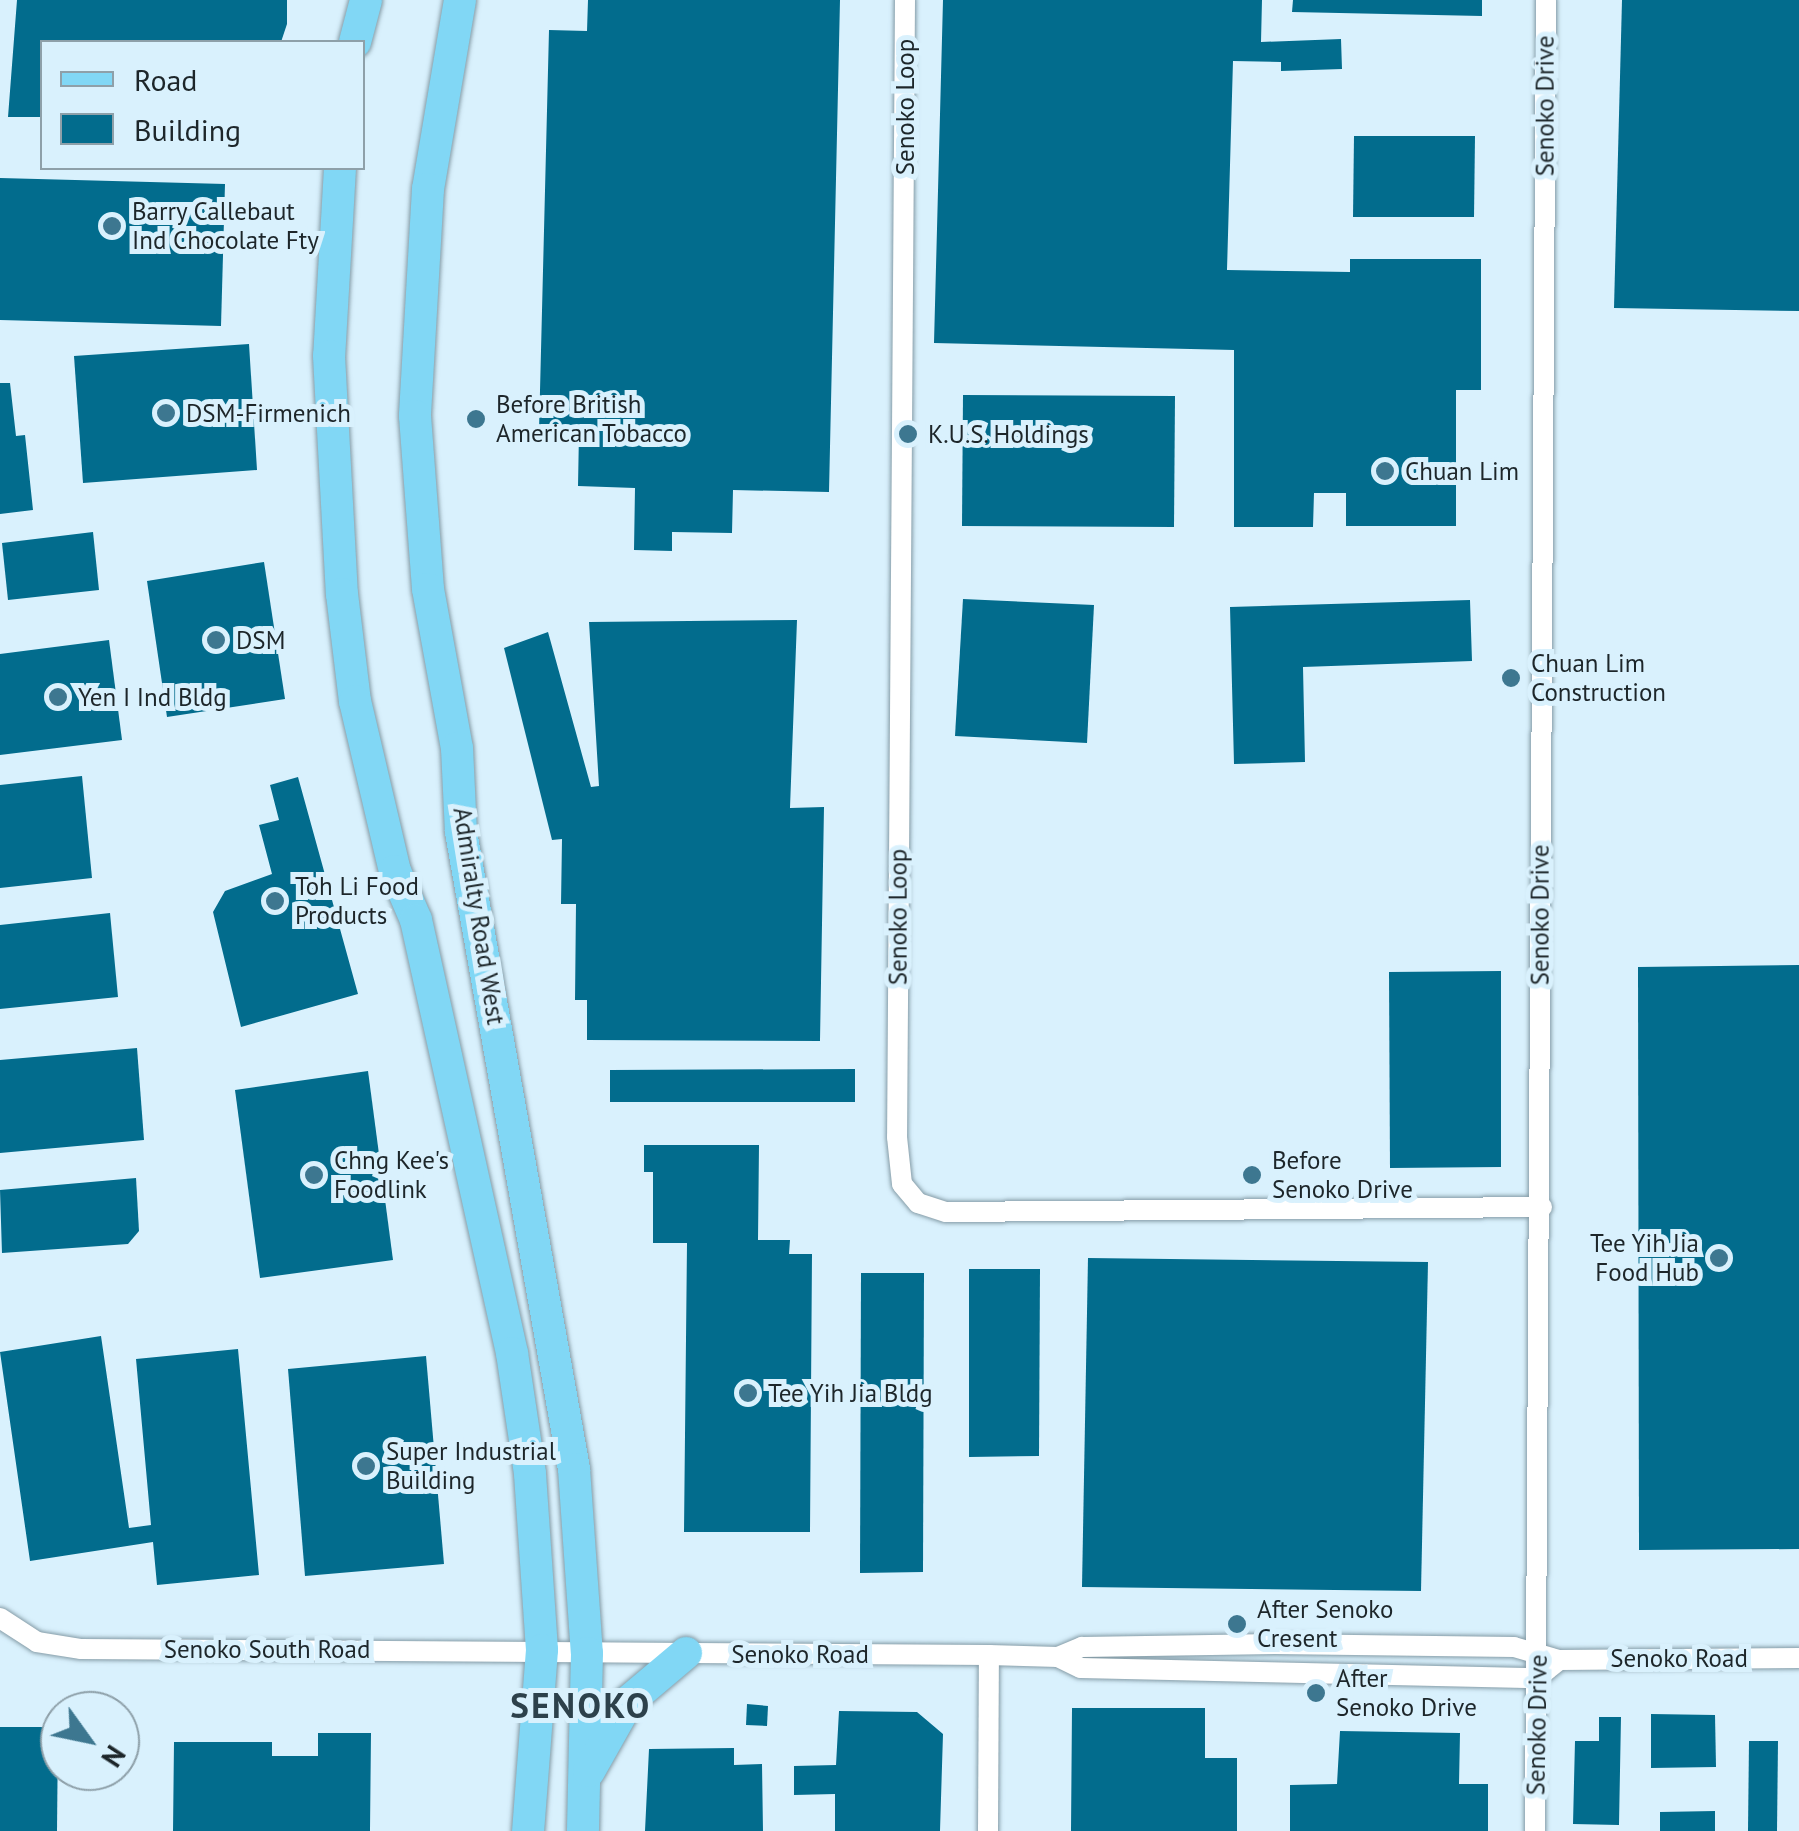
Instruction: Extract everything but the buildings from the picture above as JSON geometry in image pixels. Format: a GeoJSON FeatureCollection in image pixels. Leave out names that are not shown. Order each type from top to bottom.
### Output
{"type":"FeatureCollection","features":[{"type":"Feature","properties":{"kind":"main road"},"geometry":{"type":"LineString","coordinates":[[356,40],[366,0]]}},
{"type":"Feature","properties":{"kind":"main road","name":"Admiralty Road West"},"geometry":{"type":"LineString","coordinates":[[460,0],[443,68],[420,267],[415,416],[428,588],[457,748],[462,832],[574,1470],[587,1653],[584,1831]]}},
{"type":"Feature","properties":{"kind":"main road"},"geometry":{"type":"LineString","coordinates":[[340,170],[329,356],[332,496],[355,701],[395,871],[416,920],[512,1353],[540,1555],[542,1650],[528,1831]]}},
{"type":"Feature","properties":{"kind":"main road"},"geometry":{"type":"LineString","coordinates":[[587,1776],[628,1702],[686,1653]]}},
{"type":"Feature","properties":{"kind":"street","name":"Senoko Loop"},"geometry":{"type":"LineString","coordinates":[[906,0],[897,1137],[902,1184],[918,1203],[946,1212],[1542,1207]]}},
{"type":"Feature","properties":{"kind":"street","name":"Senoko Drive"},"geometry":{"type":"LineString","coordinates":[[1535,1831],[1542,1207],[1540,340],[1546,0]]}},
{"type":"Feature","properties":{"kind":"street","name":"Senoko South Road"},"geometry":{"type":"LineString","coordinates":[[0,1618],[36,1642],[82,1650],[542,1650]]}},
{"type":"Feature","properties":{"kind":"street","name":"Senoko Road"},"geometry":{"type":"LineString","coordinates":[[1058,1658],[1082,1646],[1538,1649],[1558,1660],[1799,1658]]}},
{"type":"Feature","properties":{"kind":"street","name":"Senoko Road"},"geometry":{"type":"LineString","coordinates":[[542,1650],[989,1655],[1058,1658],[1081,1668],[1537,1678]]}},
{"type":"Feature","properties":{"kind":"street"},"geometry":{"type":"LineString","coordinates":[[988,1831],[989,1655]]}},
{"type":"Feature","properties":{"kind":"street"},"geometry":{"type":"LineString","coordinates":[[1537,1678],[1558,1660]]}},
{"type":"Feature","properties":{"kind":"place","name":"Barry Callebaut Ind Chocolate Fty"},"geometry":{"type":"Point","coordinates":[112,226]}},
{"type":"Feature","properties":{"kind":"place","name":"DSM-Firmenich"},"geometry":{"type":"Point","coordinates":[166,413]}},
{"type":"Feature","properties":{"kind":"place","name":"Before British American Tobacco"},"geometry":{"type":"Point","coordinates":[476,419]}},
{"type":"Feature","properties":{"kind":"place","name":"K.U.S. Holdings"},"geometry":{"type":"Point","coordinates":[908,434]}},
{"type":"Feature","properties":{"kind":"place","name":"Chuan Lim"},"geometry":{"type":"Point","coordinates":[1385,471]}},
{"type":"Feature","properties":{"kind":"place","name":"DSM"},"geometry":{"type":"Point","coordinates":[216,640]}},
{"type":"Feature","properties":{"kind":"place","name":"Chuan Lim Construction"},"geometry":{"type":"Point","coordinates":[1511,678]}},
{"type":"Feature","properties":{"kind":"place","name":"Yen I Ind Bldg"},"geometry":{"type":"Point","coordinates":[58,697]}},
{"type":"Feature","properties":{"kind":"place","name":"Toh Li Food Products"},"geometry":{"type":"Point","coordinates":[275,901]}},
{"type":"Feature","properties":{"kind":"place","name":"Chng Kee's Foodlink"},"geometry":{"type":"Point","coordinates":[314,1175]}},
{"type":"Feature","properties":{"kind":"place","name":"Before Senoko Drive"},"geometry":{"type":"Point","coordinates":[1252,1175]}},
{"type":"Feature","properties":{"kind":"place","name":"Tee Yih Jia Food Hub"},"geometry":{"type":"Point","coordinates":[1719,1258]}},
{"type":"Feature","properties":{"kind":"place","name":"Tee Yih Jia Bldg"},"geometry":{"type":"Point","coordinates":[748,1393]}},
{"type":"Feature","properties":{"kind":"place","name":"Super Industrial Building"},"geometry":{"type":"Point","coordinates":[366,1466]}},
{"type":"Feature","properties":{"kind":"place","name":"After Senoko Cresent"},"geometry":{"type":"Point","coordinates":[1237,1624]}},
{"type":"Feature","properties":{"kind":"place","name":"After Senoko Drive"},"geometry":{"type":"Point","coordinates":[1316,1693]}},
{"type":"Feature","properties":{"kind":"district","name":"SENOKO"},"geometry":{"type":"Point","coordinates":[581,1705]}}]}
